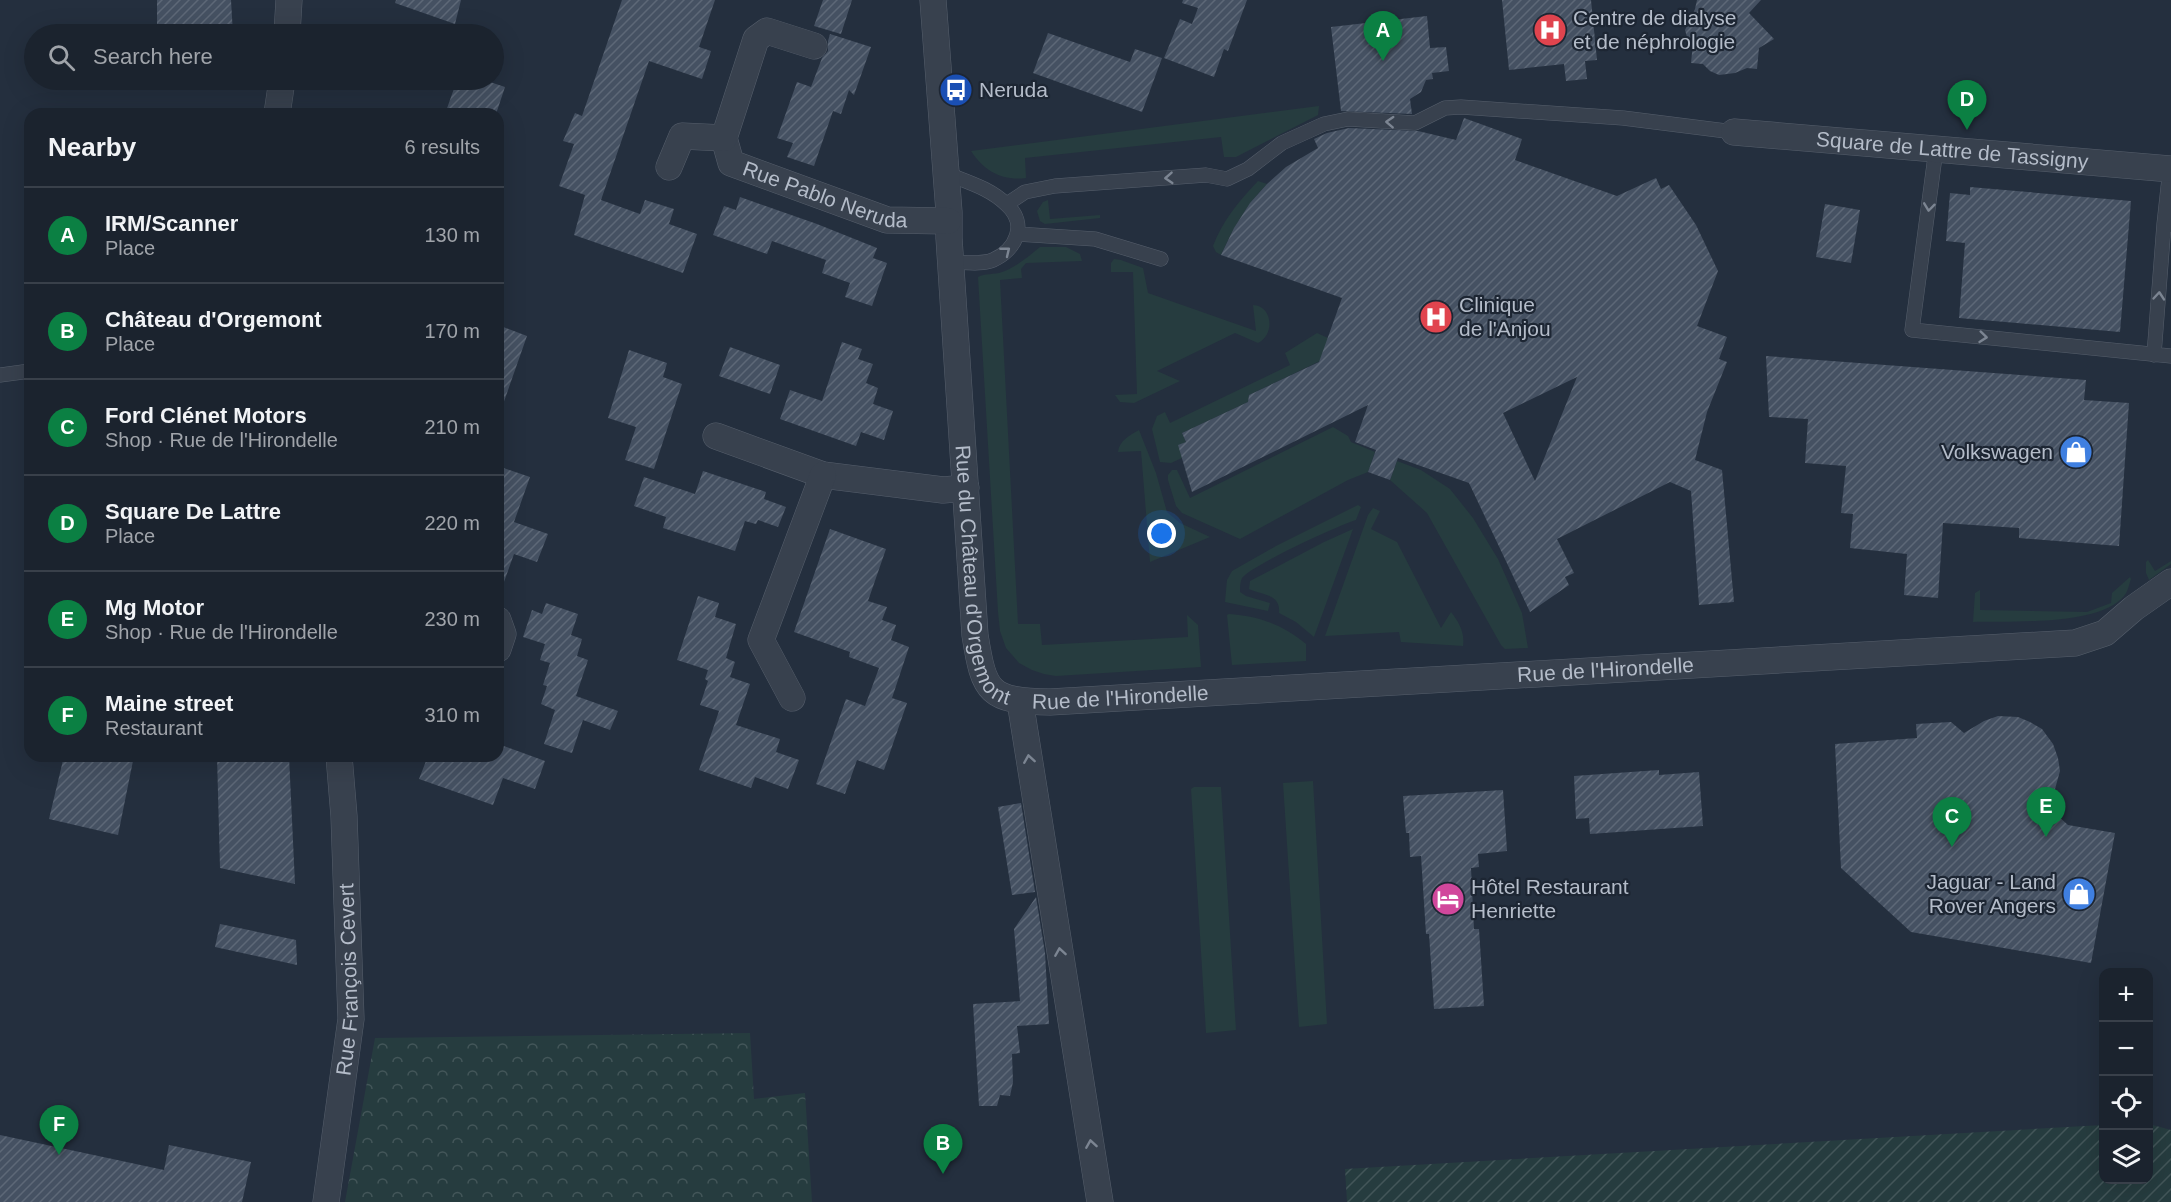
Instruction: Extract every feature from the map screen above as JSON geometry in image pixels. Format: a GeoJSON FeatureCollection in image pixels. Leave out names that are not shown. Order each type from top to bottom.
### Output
{"type":"FeatureCollection","features":[{"type":"Feature","properties":{"kind":"street"},"geometry":{"type":"LineString","coordinates":[[287,24],[288,0]]}},
{"type":"Feature","properties":{"kind":"street","name":"Rue du Château d'Orgemont"},"geometry":{"type":"LineString","coordinates":[[933,0],[975,635],[983,678],[992,689],[1005,698],[1020,701],[1100,1202]]}},
{"type":"Feature","properties":{"kind":"street","name":"Rue Pablo Neruda"},"geometry":{"type":"LineString","coordinates":[[814,46],[767,31],[756,39],[724,138],[731,163],[887,220],[948,221]]}},
{"type":"Feature","properties":{"kind":"street"},"geometry":{"type":"LineString","coordinates":[[278,108],[281,90]]}},
{"type":"Feature","properties":{"kind":"street","name":"Square de Lattre de Tassigny"},"geometry":{"type":"LineString","coordinates":[[1734,132],[2170,169]]}},
{"type":"Feature","properties":{"kind":"street","name":"Rue Pablo Neruda"},"geometry":{"type":"LineString","coordinates":[[669,167],[682,136],[724,138]]}},
{"type":"Feature","properties":{"kind":"street"},"geometry":{"type":"LineString","coordinates":[[716,436],[824,475],[943,490],[966,488]]}},
{"type":"Feature","properties":{"kind":"street"},"geometry":{"type":"LineString","coordinates":[[792,699],[761,640],[824,475]]}},
{"type":"Feature","properties":{"kind":"street","name":"Rue de l'Hirondelle"},"geometry":{"type":"LineString","coordinates":[[1020,701],[1050,702],[1310,688],[2074,643],[2105,633],[2134,608],[2171,582]]}},
{"type":"Feature","properties":{"kind":"street","name":"Rue François Cevert"},"geometry":{"type":"LineString","coordinates":[[326,1202],[351,1019],[344,816],[340,762]]}},
{"type":"Feature","properties":{"kind":"lane"},"geometry":{"type":"LineString","coordinates":[[1007,204],[1025,192],[1055,186],[1206,175],[1227,179],[1248,169],[1282,143],[1324,124],[1348,119],[1415,123],[1444,108],[1491,107],[1542,111],[1636,119],[1734,132]]}},
{"type":"Feature","properties":{"kind":"lane"},"geometry":{"type":"LineString","coordinates":[[1936,149],[1912,330],[2171,356]]}},
{"type":"Feature","properties":{"kind":"lane"},"geometry":{"type":"LineString","coordinates":[[2154,355],[2168,225],[2170,169]]}},
{"type":"Feature","properties":{"kind":"lane"},"geometry":{"type":"LineString","coordinates":[[945,173],[982,187],[1007,204],[1017,215],[1017,234],[1013,247],[992,261],[951,262]]}},
{"type":"Feature","properties":{"kind":"lane"},"geometry":{"type":"LineString","coordinates":[[1017,234],[1095,239],[1161,259]]}},
{"type":"Feature","properties":{"kind":"lane"},"geometry":{"type":"LineString","coordinates":[[0,375],[24,372]]}},
{"type":"Feature","properties":{"kind":"green space"},"geometry":{"type":"Polygon","coordinates":[[[1319,106],[1318,115],[1236,157],[1224,157],[1221,137],[1025,158],[1026,178],[1017,179],[994,173],[971,151],[1319,106]]]}},
{"type":"Feature","properties":{"kind":"green space"},"geometry":{"type":"Polygon","coordinates":[[[1258,181],[1267,184],[1241,217],[1221,255],[1213,246],[1217,237],[1232,211],[1258,181]]]}},
{"type":"Feature","properties":{"kind":"green space"},"geometry":{"type":"Polygon","coordinates":[[[1048,200],[1050,219],[1100,215],[1100,218],[1045,224],[1040,221],[1037,211],[1043,202],[1048,200]]]}},
{"type":"Feature","properties":{"kind":"green space"},"geometry":{"type":"Polygon","coordinates":[[[1040,247],[1066,247],[1080,254],[1082,261],[1026,263],[1021,269],[1022,278],[1000,280],[1018,624],[1040,624],[1042,645],[1188,637],[1187,615],[1198,625],[1201,667],[1056,676],[1032,670],[1019,663],[1006,648],[1000,631],[998,612],[978,277],[1007,270],[1040,247]]]}},
{"type":"Feature","properties":{"kind":"green space"},"geometry":{"type":"Polygon","coordinates":[[[1114,259],[1143,268],[1148,293],[1256,331],[1253,305],[1260,307],[1268,315],[1267,334],[1258,343],[1235,333],[1157,371],[1180,381],[1134,403],[1120,402],[1115,395],[1137,394],[1133,272],[1111,272],[1111,263],[1114,259]]]}},
{"type":"Feature","properties":{"kind":"green space"},"geometry":{"type":"Polygon","coordinates":[[[1317,333],[1328,338],[1322,360],[1249,395],[1248,402],[1182,433],[1186,442],[1179,446],[1182,458],[1171,463],[1160,462],[1152,429],[1157,416],[1165,412],[1170,423],[1290,365],[1285,353],[1317,333]]]}},
{"type":"Feature","properties":{"kind":"green space"},"geometry":{"type":"Polygon","coordinates":[[[1333,427],[1348,436],[1351,442],[1375,452],[1368,472],[1348,480],[1240,539],[1182,513],[1176,506],[1168,480],[1168,475],[1172,470],[1177,470],[1190,498],[1333,427]]]}},
{"type":"Feature","properties":{"kind":"green space"},"geometry":{"type":"Polygon","coordinates":[[[1139,430],[1156,473],[1167,512],[1180,523],[1210,537],[1150,562],[1141,451],[1118,452],[1123,442],[1139,430]]]}},
{"type":"Feature","properties":{"kind":"green space"},"geometry":{"type":"Polygon","coordinates":[[[1397,461],[1421,470],[1450,489],[1473,518],[1498,559],[1522,613],[1528,648],[1505,649],[1501,645],[1427,513],[1390,480],[1397,461]]]}},
{"type":"Feature","properties":{"kind":"green space"},"geometry":{"type":"Polygon","coordinates":[[[1358,505],[1361,507],[1356,520],[1277,556],[1248,572],[1242,578],[1240,592],[1270,603],[1268,611],[1225,602],[1227,580],[1232,571],[1358,505]]]}},
{"type":"Feature","properties":{"kind":"green space"},"geometry":{"type":"Polygon","coordinates":[[[1373,508],[1380,511],[1371,529],[1397,542],[1441,628],[1451,612],[1461,628],[1463,646],[1401,642],[1399,632],[1325,636],[1368,515],[1373,508]]]}},
{"type":"Feature","properties":{"kind":"green space"},"geometry":{"type":"Polygon","coordinates":[[[1353,529],[1314,637],[1296,622],[1279,613],[1279,607],[1274,599],[1249,589],[1250,581],[1353,529]]]}},
{"type":"Feature","properties":{"kind":"green space"},"geometry":{"type":"Polygon","coordinates":[[[2148,560],[2155,571],[2171,561],[2171,564],[2149,580],[2146,573],[2148,560]]]}},
{"type":"Feature","properties":{"kind":"green space"},"geometry":{"type":"Polygon","coordinates":[[[2130,577],[2124,596],[2112,606],[2095,613],[2053,620],[1973,622],[1975,593],[1980,590],[1980,610],[2087,612],[2111,603],[2112,593],[2130,577]]]}},
{"type":"Feature","properties":{"kind":"green space"},"geometry":{"type":"Polygon","coordinates":[[[1227,615],[1260,619],[1288,632],[1306,644],[1306,661],[1232,665],[1227,615]]]}},
{"type":"Feature","properties":{"kind":"green space"},"geometry":{"type":"Polygon","coordinates":[[[1313,781],[1327,1024],[1299,1027],[1283,783],[1313,781]]]}},
{"type":"Feature","properties":{"kind":"green space"},"geometry":{"type":"Polygon","coordinates":[[[1221,787],[1236,1030],[1206,1033],[1191,789],[1221,787]]]}},
{"type":"Feature","properties":{"kind":"green space"},"geometry":{"type":"Polygon","coordinates":[[[750,1033],[754,1099],[805,1093],[812,1202],[345,1202],[375,1038],[750,1033]]]}},
{"type":"Feature","properties":{"kind":"green space"},"geometry":{"type":"Polygon","coordinates":[[[2099,1125],[2099,1184],[2153,1184],[2153,1125],[2171,1130],[2171,1202],[1347,1202],[1345,1169],[2099,1125]]]}},
{"type":"Feature","properties":{"kind":"building"},"geometry":{"type":"Polygon","coordinates":[[[157,0],[231,0],[232,24],[157,24],[157,0]]]}},
{"type":"Feature","properties":{"kind":"building"},"geometry":{"type":"Polygon","coordinates":[[[396,0],[461,0],[455,24],[395,3],[396,0]]]}},
{"type":"Feature","properties":{"kind":"building"},"geometry":{"type":"Polygon","coordinates":[[[622,0],[715,0],[699,47],[711,51],[702,79],[649,61],[601,200],[640,214],[645,200],[674,209],[669,224],[697,234],[683,273],[574,235],[585,195],[559,186],[574,144],[563,141],[575,113],[582,116],[622,0]]]}},
{"type":"Feature","properties":{"kind":"building"},"geometry":{"type":"Polygon","coordinates":[[[823,0],[852,0],[841,34],[814,26],[823,0]]]}},
{"type":"Feature","properties":{"kind":"building"},"geometry":{"type":"Polygon","coordinates":[[[1183,0],[1247,0],[1228,51],[1224,49],[1214,77],[1164,58],[1180,19],[1192,24],[1198,8],[1182,3],[1183,0]]]}},
{"type":"Feature","properties":{"kind":"building","name":"Centre de dialyse et de néphrologie"},"geometry":{"type":"Polygon","coordinates":[[[1502,0],[1591,0],[1597,60],[1585,61],[1587,79],[1566,81],[1564,64],[1509,70],[1502,0]]]}},
{"type":"Feature","properties":{"kind":"building"},"geometry":{"type":"Polygon","coordinates":[[[1697,0],[1761,0],[1749,13],[1774,39],[1759,48],[1757,69],[1747,68],[1735,73],[1719,75],[1710,71],[1703,64],[1691,63],[1693,43],[1687,37],[1685,30],[1697,0]]]}},
{"type":"Feature","properties":{"kind":"building"},"geometry":{"type":"Polygon","coordinates":[[[1427,16],[1430,48],[1446,47],[1449,71],[1432,73],[1433,79],[1426,80],[1421,92],[1410,99],[1412,114],[1341,111],[1331,27],[1427,16]]]}},
{"type":"Feature","properties":{"kind":"building"},"geometry":{"type":"Polygon","coordinates":[[[1048,33],[1130,62],[1135,49],[1162,58],[1142,112],[1033,73],[1048,33]]]}},
{"type":"Feature","properties":{"kind":"building"},"geometry":{"type":"Polygon","coordinates":[[[830,34],[871,47],[854,95],[849,90],[841,114],[833,111],[814,166],[787,157],[793,143],[777,138],[797,82],[811,87],[822,58],[828,51],[830,34]]]}},
{"type":"Feature","properties":{"kind":"building"},"geometry":{"type":"Polygon","coordinates":[[[453,90],[504,90],[498,108],[447,108],[453,90]]]}},
{"type":"Feature","properties":{"kind":"building"},"geometry":{"type":"Polygon","coordinates":[[[1464,118],[1522,139],[1515,160],[1617,196],[1656,178],[1661,189],[1669,185],[1696,225],[1718,271],[1697,326],[1727,337],[1719,359],[1727,362],[1707,412],[1695,460],[1722,470],[1734,602],[1699,605],[1691,491],[1670,482],[1557,539],[1574,573],[1565,577],[1569,585],[1530,612],[1469,483],[1398,458],[1390,480],[1368,472],[1376,450],[1355,442],[1368,405],[1192,492],[1178,445],[1186,442],[1182,433],[1248,402],[1249,395],[1319,362],[1342,298],[1221,255],[1250,203],[1286,167],[1318,148],[1314,139],[1327,133],[1349,128],[1418,131],[1456,140],[1464,118]],[[1577,377],[1503,413],[1535,481],[1577,377]]]}},
{"type":"Feature","properties":{"kind":"building"},"geometry":{"type":"Polygon","coordinates":[[[1970,187],[2131,201],[2120,332],[1959,318],[1965,243],[1946,241],[1950,193],[1970,195],[1970,187]]]}},
{"type":"Feature","properties":{"kind":"building"},"geometry":{"type":"Polygon","coordinates":[[[740,197],[877,248],[873,258],[887,263],[872,306],[845,297],[850,283],[822,273],[826,260],[772,241],[767,254],[713,235],[724,206],[736,210],[740,197]]]}},
{"type":"Feature","properties":{"kind":"building"},"geometry":{"type":"Polygon","coordinates":[[[1825,204],[1860,210],[1851,263],[1816,257],[1825,204]]]}},
{"type":"Feature","properties":{"kind":"building"},"geometry":{"type":"Polygon","coordinates":[[[504,327],[527,336],[504,401],[504,327]]]}},
{"type":"Feature","properties":{"kind":"building"},"geometry":{"type":"Polygon","coordinates":[[[842,342],[862,349],[858,359],[873,364],[866,383],[878,388],[873,404],[893,411],[884,440],[861,432],[856,446],[780,419],[790,390],[822,401],[842,342]]]}},
{"type":"Feature","properties":{"kind":"building"},"geometry":{"type":"Polygon","coordinates":[[[730,347],[780,365],[770,394],[719,376],[730,347]]]}},
{"type":"Feature","properties":{"kind":"building"},"geometry":{"type":"Polygon","coordinates":[[[629,350],[667,363],[663,377],[682,384],[654,469],[625,460],[636,427],[608,418],[629,350]]]}},
{"type":"Feature","properties":{"kind":"building"},"geometry":{"type":"Polygon","coordinates":[[[1766,356],[2086,380],[2084,400],[2129,403],[2119,546],[2019,538],[2019,528],[1943,523],[1938,598],[1904,595],[1907,554],[1850,548],[1853,514],[1841,513],[1846,466],[1805,463],[1808,419],[1769,417],[1766,356]]]}},
{"type":"Feature","properties":{"kind":"building"},"geometry":{"type":"Polygon","coordinates":[[[504,468],[530,477],[514,522],[548,534],[537,562],[514,554],[504,582],[504,468]]]}},
{"type":"Feature","properties":{"kind":"building"},"geometry":{"type":"Polygon","coordinates":[[[703,471],[766,492],[764,499],[786,507],[778,527],[758,520],[756,524],[745,521],[735,551],[663,528],[666,517],[634,506],[644,477],[695,494],[703,471]]]}},
{"type":"Feature","properties":{"kind":"building"},"geometry":{"type":"Polygon","coordinates":[[[830,529],[886,549],[868,601],[887,607],[882,620],[896,625],[891,640],[909,647],[892,698],[907,703],[884,770],[857,760],[845,794],[816,784],[846,699],[865,706],[879,668],[849,657],[850,652],[794,632],[830,529]]]}},
{"type":"Feature","properties":{"kind":"building"},"geometry":{"type":"Polygon","coordinates":[[[698,596],[719,603],[715,617],[736,624],[726,658],[735,662],[730,677],[750,684],[736,725],[780,739],[776,752],[799,760],[788,789],[755,777],[751,788],[699,770],[719,711],[700,705],[708,681],[705,679],[708,670],[677,660],[698,596]]]}},
{"type":"Feature","properties":{"kind":"building"},"geometry":{"type":"Polygon","coordinates":[[[546,603],[578,614],[571,635],[582,639],[577,656],[588,660],[576,696],[618,711],[610,730],[583,720],[572,753],[544,744],[555,710],[541,704],[547,686],[543,685],[550,663],[540,660],[545,644],[523,637],[532,610],[542,614],[546,603]]]}},
{"type":"Feature","properties":{"kind":"building"},"geometry":{"type":"Polygon","coordinates":[[[1998,716],[2018,717],[2030,722],[2042,729],[2053,744],[2060,771],[2047,806],[2068,825],[2115,833],[2091,963],[1911,932],[1841,868],[1835,744],[1917,738],[1916,724],[1951,722],[1964,733],[1998,716]]]}},
{"type":"Feature","properties":{"kind":"building"},"geometry":{"type":"Polygon","coordinates":[[[504,746],[545,761],[535,789],[503,778],[493,805],[419,779],[426,762],[504,762],[504,746]]]}},
{"type":"Feature","properties":{"kind":"building"},"geometry":{"type":"Polygon","coordinates":[[[63,762],[133,762],[118,835],[49,819],[63,762]]]}},
{"type":"Feature","properties":{"kind":"building"},"geometry":{"type":"Polygon","coordinates":[[[217,762],[289,762],[295,884],[220,868],[217,762]]]}},
{"type":"Feature","properties":{"kind":"building"},"geometry":{"type":"Polygon","coordinates":[[[1659,770],[1659,775],[1699,772],[1703,826],[1590,834],[1589,818],[1576,819],[1574,776],[1659,770]]]}},
{"type":"Feature","properties":{"kind":"building","name":"Hôtel Restaurant Henriette"},"geometry":{"type":"Polygon","coordinates":[[[1503,790],[1507,851],[1478,854],[1479,867],[1471,868],[1474,929],[1479,929],[1484,1006],[1434,1009],[1421,856],[1410,857],[1403,796],[1503,790]]]}},
{"type":"Feature","properties":{"kind":"building"},"geometry":{"type":"Polygon","coordinates":[[[1021,803],[1035,892],[1012,895],[998,807],[1021,803]]]}},
{"type":"Feature","properties":{"kind":"building"},"geometry":{"type":"Polygon","coordinates":[[[1036,897],[1045,953],[1049,1024],[1017,1026],[1020,1053],[1012,1054],[1013,1082],[1010,1096],[1000,1095],[997,1106],[979,1106],[973,1004],[1020,1001],[1014,929],[1036,897]]]}},
{"type":"Feature","properties":{"kind":"building"},"geometry":{"type":"Polygon","coordinates":[[[220,924],[296,940],[297,965],[215,947],[220,924]]]}},
{"type":"Feature","properties":{"kind":"building"},"geometry":{"type":"Polygon","coordinates":[[[0,1135],[164,1170],[169,1145],[251,1162],[242,1202],[0,1202],[0,1135]]]}},
{"type":"Feature","properties":{"kind":"place","name":"Centre de dialyse et de néphrologie"},"geometry":{"type":"Point","coordinates":[1550,30]}},
{"type":"Feature","properties":{"kind":"place","name":"IRM/Scanner"},"geometry":{"type":"Point","coordinates":[1383,61]}},
{"type":"Feature","properties":{"kind":"place","name":"Neruda"},"geometry":{"type":"Point","coordinates":[956,90]}},
{"type":"Feature","properties":{"kind":"place","name":"Square De Lattre"},"geometry":{"type":"Point","coordinates":[1967,130]}},
{"type":"Feature","properties":{"kind":"place","name":"Clinique de l'Anjou"},"geometry":{"type":"Point","coordinates":[1436,317]}},
{"type":"Feature","properties":{"kind":"place","name":"Volkswagen"},"geometry":{"type":"Point","coordinates":[2076,452]}},
{"type":"Feature","properties":{"kind":"place","name":"Mg Motor"},"geometry":{"type":"Point","coordinates":[2046,837]}},
{"type":"Feature","properties":{"kind":"place","name":"Ford Clénet Motors"},"geometry":{"type":"Point","coordinates":[1952,847]}},
{"type":"Feature","properties":{"kind":"place","name":"Jaguar - Land Rover Angers"},"geometry":{"type":"Point","coordinates":[2079,894]}},
{"type":"Feature","properties":{"kind":"place","name":"Hôtel Restaurant Henriette"},"geometry":{"type":"Point","coordinates":[1448,899]}},
{"type":"Feature","properties":{"kind":"place","name":"Maine street"},"geometry":{"type":"Point","coordinates":[59,1155]}},
{"type":"Feature","properties":{"kind":"place","name":"Château d'Orgemont"},"geometry":{"type":"Point","coordinates":[943,1174]}}]}
